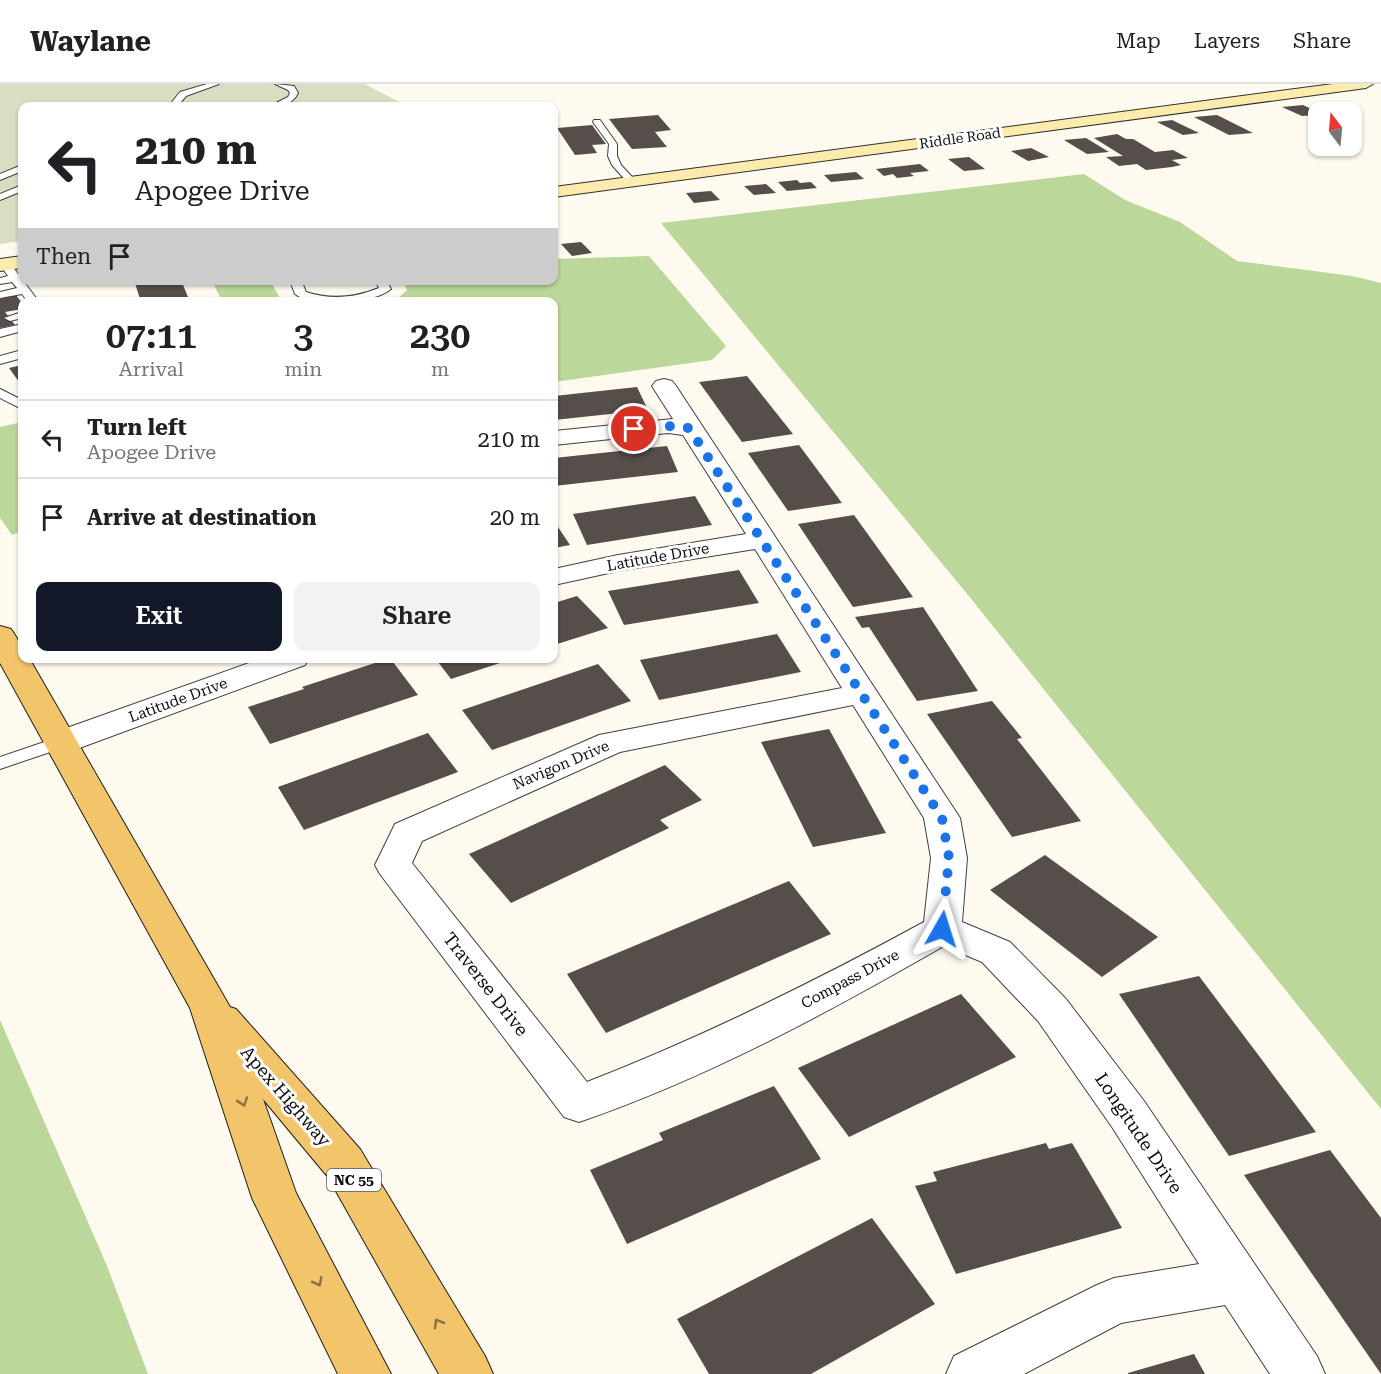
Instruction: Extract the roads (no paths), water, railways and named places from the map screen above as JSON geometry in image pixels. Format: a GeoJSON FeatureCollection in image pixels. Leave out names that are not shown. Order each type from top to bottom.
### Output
{"type":"FeatureCollection","features":[{"type":"Feature","properties":{"kind":"main road","name":"Riddle Road"},"geometry":{"type":"LineString","coordinates":[[558,191],[1366,84]]}},
{"type":"Feature","properties":{"kind":"main road","name":"Apex Highway"},"geometry":{"type":"LineString","coordinates":[[0,635],[210,1007],[344,1163],[467,1374]]}},
{"type":"Feature","properties":{"kind":"main road","name":"Apex Highway"},"geometry":{"type":"LineString","coordinates":[[210,1007],[275,1198],[365,1374]]}},
{"type":"Feature","properties":{"kind":"street"},"geometry":{"type":"LineString","coordinates":[[664,386],[942,818],[949,858],[942,929]]}},
{"type":"Feature","properties":{"kind":"street"},"geometry":{"type":"LineString","coordinates":[[558,438],[668,426],[689,428]]}},
{"type":"Feature","properties":{"kind":"street","name":"Latitude Drive"},"geometry":{"type":"LineString","coordinates":[[558,576],[618,563],[762,540]]}},
{"type":"Feature","properties":{"kind":"street","name":"Latitude Drive"},"geometry":{"type":"LineString","coordinates":[[62,742],[280,663]]}},
{"type":"Feature","properties":{"kind":"street","name":"Navigon Drive"},"geometry":{"type":"LineString","coordinates":[[393,865],[408,832],[611,743],[862,694]]}},
{"type":"Feature","properties":{"kind":"street","name":"Traverse Drive"},"geometry":{"type":"LineString","coordinates":[[393,865],[579,1104]]}},
{"type":"Feature","properties":{"kind":"street","name":"Compass Drive"},"geometry":{"type":"LineString","coordinates":[[579,1104],[668,1069],[835,989],[942,929]]}},
{"type":"Feature","properties":{"kind":"street","name":"Longitude Drive"},"geometry":{"type":"LineString","coordinates":[[942,929],[996,952],[1052,1010],[1128,1114],[1299,1374]]}},
{"type":"Feature","properties":{"kind":"street"},"geometry":{"type":"LineString","coordinates":[[972,1374],[1114,1301],[1237,1280]]}},
{"type":"Feature","properties":{"kind":"lane"},"geometry":{"type":"LineString","coordinates":[[176,102],[183,94],[209,84]]}},
{"type":"Feature","properties":{"kind":"lane"},"geometry":{"type":"LineString","coordinates":[[279,84],[291,88],[294,93],[291,99],[284,102]]}},
{"type":"Feature","properties":{"kind":"lane"},"geometry":{"type":"LineString","coordinates":[[597,122],[614,144],[611,153],[615,167],[631,181]]}},
{"type":"Feature","properties":{"kind":"lane"},"geometry":{"type":"LineString","coordinates":[[0,177],[18,170]]}},
{"type":"Feature","properties":{"kind":"lane"},"geometry":{"type":"LineString","coordinates":[[0,197],[18,190]]}},
{"type":"Feature","properties":{"kind":"lane"},"geometry":{"type":"LineString","coordinates":[[0,287],[12,275]]}},
{"type":"Feature","properties":{"kind":"lane"},"geometry":{"type":"LineString","coordinates":[[0,295],[12,275]]}},
{"type":"Feature","properties":{"kind":"lane"},"geometry":{"type":"LineString","coordinates":[[20,285],[30,297]]}},
{"type":"Feature","properties":{"kind":"lane"},"geometry":{"type":"LineString","coordinates":[[298,285],[301,294],[308,297]]}},
{"type":"Feature","properties":{"kind":"lane"},"geometry":{"type":"LineString","coordinates":[[368,297],[386,289],[383,285]]}},
{"type":"Feature","properties":{"kind":"lane"},"geometry":{"type":"LineString","coordinates":[[0,333],[18,321]]}},
{"type":"Feature","properties":{"kind":"lane"},"geometry":{"type":"LineString","coordinates":[[0,360],[18,355]]}},
{"type":"Feature","properties":{"kind":"lane"},"geometry":{"type":"LineString","coordinates":[[0,393],[18,403]]}},
{"type":"Feature","properties":{"kind":"lane"},"geometry":{"type":"LineString","coordinates":[[0,763],[62,742]]}}]}
